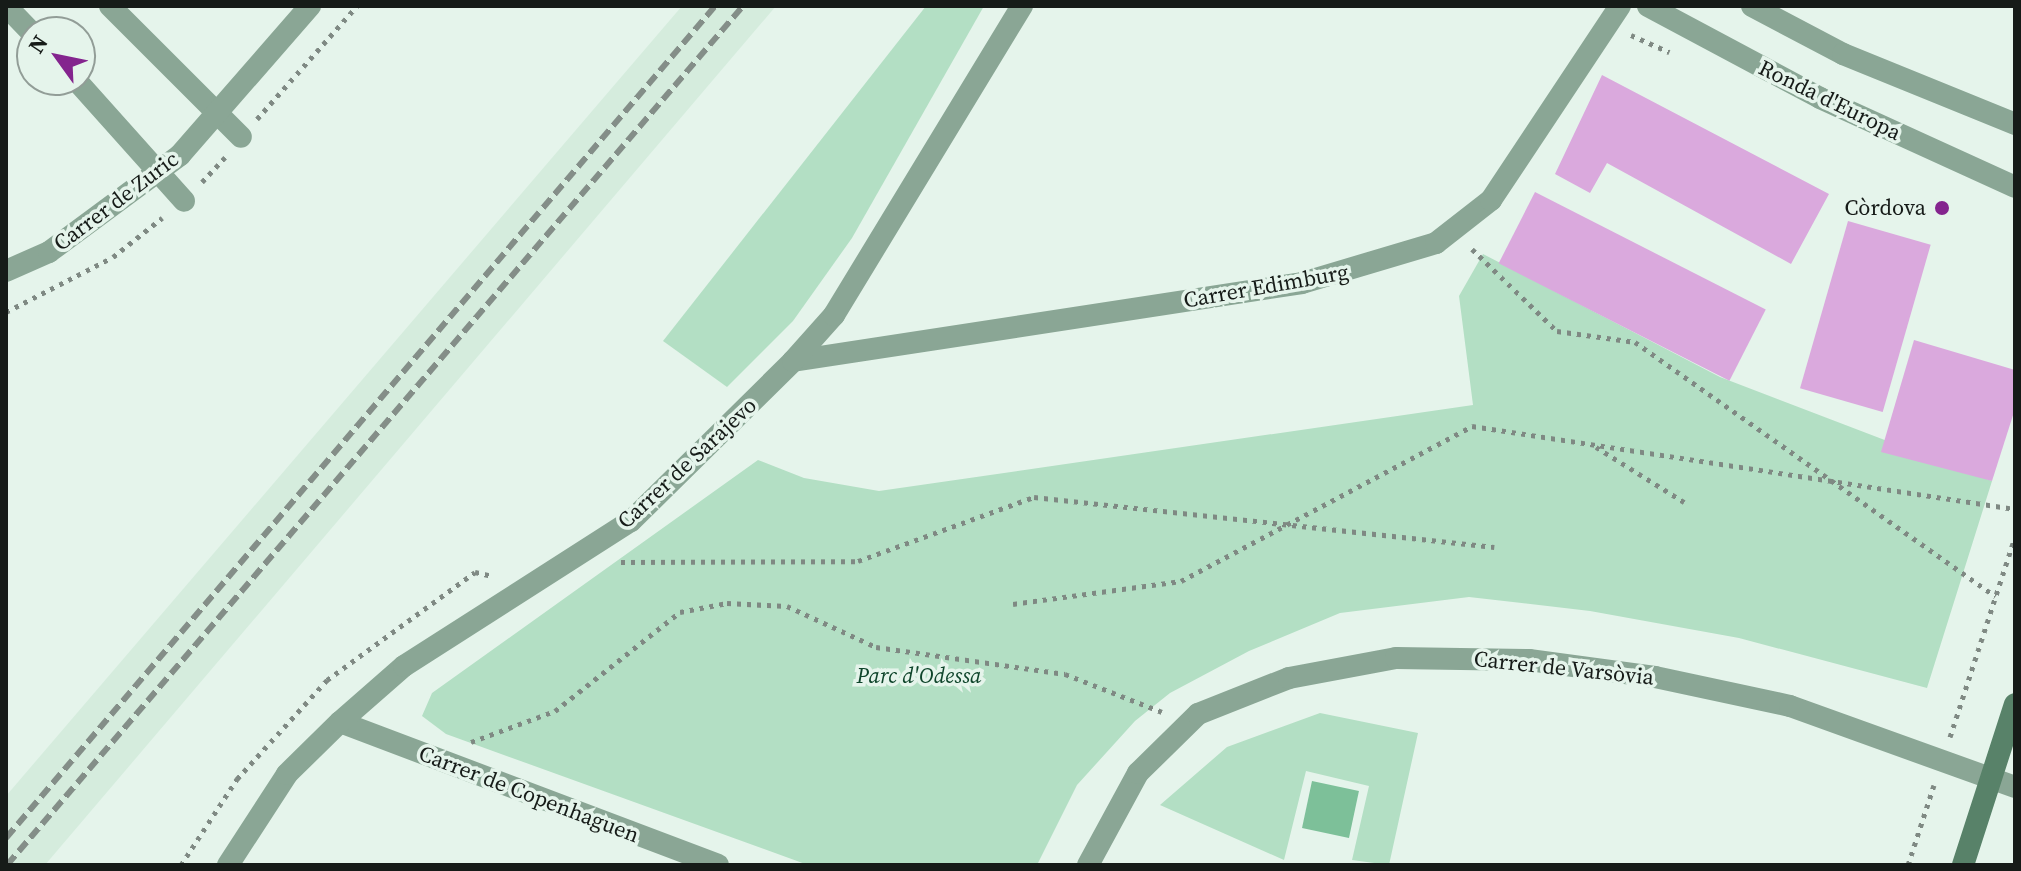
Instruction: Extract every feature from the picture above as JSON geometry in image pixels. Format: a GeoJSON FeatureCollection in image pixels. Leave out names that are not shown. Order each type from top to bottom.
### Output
{"type":"FeatureCollection","features":[{"type":"Feature","properties":{"kind":"main road"},"geometry":{"type":"LineString","coordinates":[[1963,865],[2015,704]]}},
{"type":"Feature","properties":{"kind":"street"},"geometry":{"type":"LineString","coordinates":[[110,6],[241,137]]}},
{"type":"Feature","properties":{"kind":"street","name":"Carrer de Zuric"},"geometry":{"type":"LineString","coordinates":[[6,271],[49,252],[161,169],[215,114],[310,6]]}},
{"type":"Feature","properties":{"kind":"street","name":"Carrer de Sarajevo"},"geometry":{"type":"LineString","coordinates":[[228,865],[287,774],[340,722],[404,666],[631,521],[793,361],[834,315],[1022,6]]}},
{"type":"Feature","properties":{"kind":"street","name":"Carrer Edimburg"},"geometry":{"type":"LineString","coordinates":[[793,361],[1302,283],[1399,259],[1455,229],[1500,188],[1620,6]]}},
{"type":"Feature","properties":{"kind":"street","name":"Ronda d'Europa"},"geometry":{"type":"LineString","coordinates":[[1648,6],[1820,98],[2015,187]]}},
{"type":"Feature","properties":{"kind":"street"},"geometry":{"type":"LineString","coordinates":[[1752,6],[1843,54],[2015,124]]}},
{"type":"Feature","properties":{"kind":"street"},"geometry":{"type":"LineString","coordinates":[[91,96],[161,169],[184,201]]}},
{"type":"Feature","properties":{"kind":"street","name":"Carrer de Varsòvia"},"geometry":{"type":"LineString","coordinates":[[1088,865],[1138,773],[1189,722],[1289,678],[1396,658],[1514,660],[1655,677],[1790,706],[2015,787]]}},
{"type":"Feature","properties":{"kind":"street","name":"Carrer de Copenhaguen"},"geometry":{"type":"LineString","coordinates":[[340,722],[718,865]]}},
{"type":"Feature","properties":{"kind":"path"},"geometry":{"type":"LineString","coordinates":[[1455,229],[1498,279],[1557,331],[1635,342],[1995,596]]}},
{"type":"Feature","properties":{"kind":"path"},"geometry":{"type":"LineString","coordinates":[[1013,604],[1181,581],[1472,426],[2015,509]]}},
{"type":"Feature","properties":{"kind":"path"},"geometry":{"type":"LineString","coordinates":[[1592,445],[1684,502]]}},
{"type":"Feature","properties":{"kind":"path"},"geometry":{"type":"LineString","coordinates":[[583,552],[640,566],[858,561],[1034,497],[1494,547]]}},
{"type":"Feature","properties":{"kind":"path"},"geometry":{"type":"LineString","coordinates":[[1908,865],[2015,537]]}},
{"type":"Feature","properties":{"kind":"path"},"geometry":{"type":"LineString","coordinates":[[432,757],[555,711],[680,612],[727,603],[787,606],[876,647],[1065,674],[1189,722]]}},
{"type":"Feature","properties":{"kind":"shaded area"},"geometry":{"type":"Polygon","coordinates":[[[682,6],[776,6],[45,865],[6,865],[6,796],[682,6]]]}},
{"type":"Feature","properties":{"kind":"shaded area"},"geometry":{"type":"Polygon","coordinates":[[[1312,781],[1359,791],[1349,838],[1302,828],[1312,781]]]}},
{"type":"Feature","properties":{"kind":"green space"},"geometry":{"type":"Polygon","coordinates":[[[926,6],[984,6],[852,238],[793,321],[727,387],[663,341],[926,6]]]}},
{"type":"Feature","properties":{"kind":"green space","name":"Parc d'Odessa"},"geometry":{"type":"Polygon","coordinates":[[[1483,254],[1720,377],[1992,481],[1927,688],[1739,638],[1590,611],[1469,597],[1340,613],[1249,651],[1170,693],[1135,721],[1077,785],[1037,865],[808,865],[446,734],[422,716],[432,693],[758,460],[804,478],[879,491],[1473,405],[1459,296],[1483,254]]]}},
{"type":"Feature","properties":{"kind":"green space"},"geometry":{"type":"Polygon","coordinates":[[[1320,713],[1418,733],[1389,865],[1352,860],[1369,786],[1306,771],[1284,860],[1160,805],[1227,747],[1320,713]]]}},
{"type":"Feature","properties":{"kind":"building"},"geometry":{"type":"Polygon","coordinates":[[[1602,75],[1829,194],[1791,264],[1607,163],[1590,193],[1555,174],[1602,75]]]}},
{"type":"Feature","properties":{"kind":"building"},"geometry":{"type":"Polygon","coordinates":[[[1535,192],[1766,310],[1729,381],[1499,263],[1535,192]]]}},
{"type":"Feature","properties":{"kind":"building"},"geometry":{"type":"Polygon","coordinates":[[[1848,221],[1931,245],[1883,412],[1800,388],[1848,221]]]}},
{"type":"Feature","properties":{"kind":"building"},"geometry":{"type":"Polygon","coordinates":[[[1914,340],[2015,370],[2015,409],[1992,481],[1881,452],[1914,340]]]}},
{"type":"Feature","properties":{"kind":"railway"},"geometry":{"type":"LineString","coordinates":[[6,838],[715,6]]}},
{"type":"Feature","properties":{"kind":"railway"},"geometry":{"type":"LineString","coordinates":[[7,865],[743,6]]}},
{"type":"Feature","properties":{"kind":"place","name":"Còrdova"},"geometry":{"type":"Point","coordinates":[1942,208]}}]}
